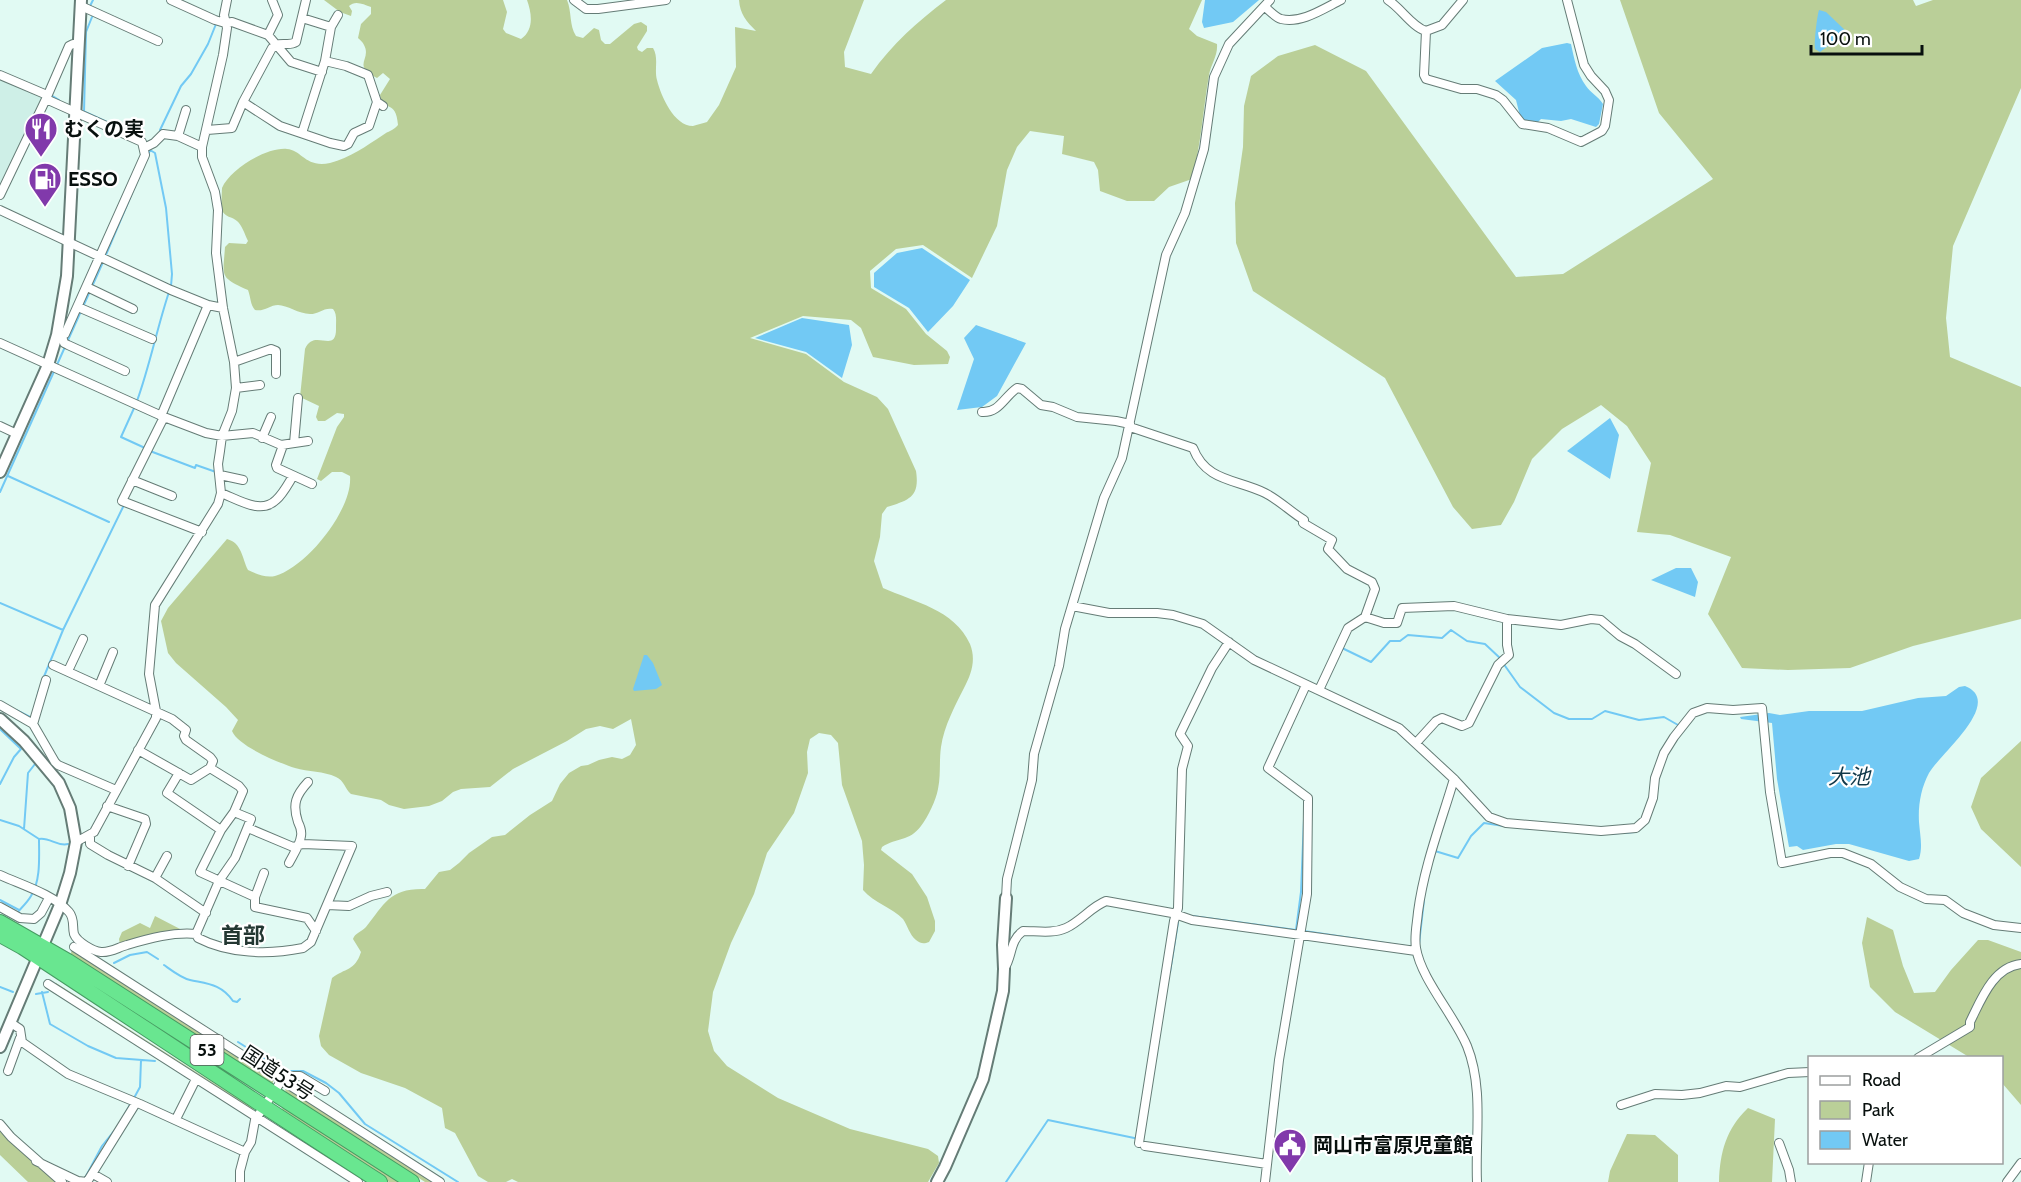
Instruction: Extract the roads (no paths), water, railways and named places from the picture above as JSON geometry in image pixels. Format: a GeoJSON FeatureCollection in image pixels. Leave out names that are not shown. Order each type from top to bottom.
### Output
{"type":"FeatureCollection","features":[{"type":"Feature","properties":{"kind":"highway","name":"国道53号"},"geometry":{"type":"LineString","coordinates":[[0,922],[186,1054],[260,1112],[380,1182]]}},
{"type":"Feature","properties":{"kind":"highway","name":"国道53号"},"geometry":{"type":"LineString","coordinates":[[0,935],[41,952],[273,1092],[412,1182]]}},
{"type":"Feature","properties":{"kind":"main road"},"geometry":{"type":"LineString","coordinates":[[0,472],[17,434],[53,368],[63,340],[81,3]]}},
{"type":"Feature","properties":{"kind":"main road"},"geometry":{"type":"LineString","coordinates":[[0,718],[24,741],[59,783],[70,808],[76,842],[70,873],[60,905],[0,1047]]}},
{"type":"Feature","properties":{"kind":"main road"},"geometry":{"type":"LineString","coordinates":[[937,1182],[983,1079],[1003,991],[1006,898]]}},
{"type":"Feature","properties":{"kind":"street"},"geometry":{"type":"LineString","coordinates":[[171,0],[215,20],[225,23],[232,22],[268,35],[291,62],[321,72]]}},
{"type":"Feature","properties":{"kind":"street"},"geometry":{"type":"LineString","coordinates":[[76,842],[94,832],[156,718],[148,674],[155,605],[165,586],[183,563],[202,532],[218,504],[221,493],[218,464],[222,436],[232,411],[236,388],[234,362],[223,308],[216,253],[218,210],[215,192],[202,157],[202,147],[223,55],[227,28],[224,15],[227,0]]}},
{"type":"Feature","properties":{"kind":"street"},"geometry":{"type":"LineString","coordinates":[[268,35],[278,15],[272,0]]}},
{"type":"Feature","properties":{"kind":"street"},"geometry":{"type":"LineString","coordinates":[[207,130],[232,128],[272,48],[276,45],[296,42],[306,0]]}},
{"type":"Feature","properties":{"kind":"street"},"geometry":{"type":"LineString","coordinates":[[574,0],[586,9],[598,9],[666,0]]}},
{"type":"Feature","properties":{"kind":"street"},"geometry":{"type":"LineString","coordinates":[[1006,898],[1007,879],[1030,791],[1034,754],[1059,666],[1071,606],[1104,498],[1122,458],[1166,255],[1185,213],[1204,149],[1214,77],[1229,44],[1270,0]]}},
{"type":"Feature","properties":{"kind":"street"},"geometry":{"type":"LineString","coordinates":[[1265,8],[1279,19],[1294,20],[1341,0]]}},
{"type":"Feature","properties":{"kind":"street"},"geometry":{"type":"LineString","coordinates":[[1388,0],[1417,26],[1426,31],[1442,25],[1463,0]]}},
{"type":"Feature","properties":{"kind":"street"},"geometry":{"type":"LineString","coordinates":[[1426,31],[1424,75],[1426,80],[1461,89],[1477,89],[1496,95],[1503,100],[1521,124],[1548,128],[1581,142],[1602,131],[1605,126],[1608,100],[1605,91],[1584,65],[1567,0]]}},
{"type":"Feature","properties":{"kind":"street"},"geometry":{"type":"LineString","coordinates":[[81,3],[158,41]]}},
{"type":"Feature","properties":{"kind":"street"},"geometry":{"type":"LineString","coordinates":[[302,134],[325,62],[331,27],[338,15]]}},
{"type":"Feature","properties":{"kind":"street"},"geometry":{"type":"LineString","coordinates":[[303,18],[331,27]]}},
{"type":"Feature","properties":{"kind":"street"},"geometry":{"type":"LineString","coordinates":[[0,195],[48,99],[69,46],[79,44]]}},
{"type":"Feature","properties":{"kind":"street"},"geometry":{"type":"LineString","coordinates":[[243,102],[273,122],[302,134],[344,146],[348,144],[354,132],[369,126],[380,104],[368,75],[346,66],[325,62]]}},
{"type":"Feature","properties":{"kind":"street"},"geometry":{"type":"LineString","coordinates":[[0,75],[142,142],[145,155],[90,289],[63,340],[125,371]]}},
{"type":"Feature","properties":{"kind":"street"},"geometry":{"type":"LineString","coordinates":[[178,136],[186,110]]}},
{"type":"Feature","properties":{"kind":"street"},"geometry":{"type":"LineString","coordinates":[[144,147],[154,143],[163,134],[178,136],[202,147]]}},
{"type":"Feature","properties":{"kind":"street"},"geometry":{"type":"LineString","coordinates":[[0,210],[170,289],[208,305],[223,308]]}},
{"type":"Feature","properties":{"kind":"street"},"geometry":{"type":"LineString","coordinates":[[90,289],[133,309]]}},
{"type":"Feature","properties":{"kind":"street"},"geometry":{"type":"LineString","coordinates":[[202,532],[122,501],[148,450],[208,305]]}},
{"type":"Feature","properties":{"kind":"street"},"geometry":{"type":"LineString","coordinates":[[81,308],[152,339]]}},
{"type":"Feature","properties":{"kind":"street"},"geometry":{"type":"LineString","coordinates":[[0,343],[162,417],[206,433],[222,436],[253,433],[281,445],[308,441]]}},
{"type":"Feature","properties":{"kind":"street"},"geometry":{"type":"LineString","coordinates":[[234,362],[271,349],[276,351],[276,374]]}},
{"type":"Feature","properties":{"kind":"street"},"geometry":{"type":"LineString","coordinates":[[236,388],[260,385]]}},
{"type":"Feature","properties":{"kind":"street"},"geometry":{"type":"LineString","coordinates":[[982,412],[990,413],[999,407],[1017,388],[1022,389],[1041,405],[1053,407],[1077,417],[1116,421],[1193,448],[1197,459],[1207,469],[1223,479],[1252,487],[1269,495],[1304,520],[1303,523],[1332,540],[1328,549],[1347,569],[1372,582],[1375,589],[1365,617],[1348,628],[1319,690]]}},
{"type":"Feature","properties":{"kind":"street"},"geometry":{"type":"LineString","coordinates":[[294,443],[298,398]]}},
{"type":"Feature","properties":{"kind":"street"},"geometry":{"type":"LineString","coordinates":[[262,438],[271,417]]}},
{"type":"Feature","properties":{"kind":"street"},"geometry":{"type":"LineString","coordinates":[[0,426],[17,434]]}},
{"type":"Feature","properties":{"kind":"street"},"geometry":{"type":"LineString","coordinates":[[281,445],[277,468],[293,477],[312,483]]}},
{"type":"Feature","properties":{"kind":"street"},"geometry":{"type":"LineString","coordinates":[[220,475],[243,480]]}},
{"type":"Feature","properties":{"kind":"street"},"geometry":{"type":"LineString","coordinates":[[221,493],[257,507],[275,501],[293,477]]}},
{"type":"Feature","properties":{"kind":"street"},"geometry":{"type":"LineString","coordinates":[[134,481],[171,496]]}},
{"type":"Feature","properties":{"kind":"street"},"geometry":{"type":"LineString","coordinates":[[1071,606],[1109,613],[1173,615],[1203,624],[1254,660],[1399,728],[1454,779],[1489,818],[1506,823],[1601,831],[1636,828],[1645,820],[1653,798],[1655,778],[1665,753],[1674,737],[1693,713],[1707,708],[1733,710],[1762,708],[1770,792],[1782,863],[1844,852],[1871,864],[1900,887],[1926,898],[1945,900],[1963,913],[1994,925],[2021,928]]}},
{"type":"Feature","properties":{"kind":"street"},"geometry":{"type":"LineString","coordinates":[[1365,617],[1384,623],[1397,623],[1402,608],[1454,606],[1507,619],[1561,625],[1591,619],[1601,620],[1620,636],[1676,674]]}},
{"type":"Feature","properties":{"kind":"street"},"geometry":{"type":"LineString","coordinates":[[1416,743],[1436,721],[1442,718],[1462,726],[1469,723],[1498,665],[1509,655],[1507,619]]}},
{"type":"Feature","properties":{"kind":"street"},"geometry":{"type":"LineString","coordinates":[[68,671],[83,639]]}},
{"type":"Feature","properties":{"kind":"street"},"geometry":{"type":"LineString","coordinates":[[1229,642],[1212,668],[1180,734],[1188,746],[1182,769],[1178,908],[1141,1142],[1267,1164]]}},
{"type":"Feature","properties":{"kind":"street"},"geometry":{"type":"LineString","coordinates":[[99,686],[114,652]]}},
{"type":"Feature","properties":{"kind":"street"},"geometry":{"type":"LineString","coordinates":[[53,665],[156,711],[186,730],[184,736],[186,740],[213,761],[210,768],[192,780],[138,750]]}},
{"type":"Feature","properties":{"kind":"street"},"geometry":{"type":"LineString","coordinates":[[33,724],[46,680]]}},
{"type":"Feature","properties":{"kind":"street"},"geometry":{"type":"LineString","coordinates":[[1265,1182],[1280,1060],[1307,894],[1308,798],[1268,768],[1306,685]]}},
{"type":"Feature","properties":{"kind":"street"},"geometry":{"type":"LineString","coordinates":[[0,705],[33,724],[55,762],[116,790]]}},
{"type":"Feature","properties":{"kind":"street"},"geometry":{"type":"LineString","coordinates":[[210,768],[239,786],[243,791],[234,812],[221,830],[200,872],[255,897]]}},
{"type":"Feature","properties":{"kind":"street"},"geometry":{"type":"LineString","coordinates":[[179,773],[167,793],[221,830]]}},
{"type":"Feature","properties":{"kind":"street"},"geometry":{"type":"LineString","coordinates":[[1454,779],[1425,872],[1415,936],[1416,951],[1466,1043],[1473,1062],[1476,1089],[1477,1182]]}},
{"type":"Feature","properties":{"kind":"street"},"geometry":{"type":"LineString","coordinates":[[288,863],[301,837],[301,829],[294,811],[295,801],[308,782]]}},
{"type":"Feature","properties":{"kind":"street"},"geometry":{"type":"LineString","coordinates":[[107,806],[145,819],[146,824],[128,866]]}},
{"type":"Feature","properties":{"kind":"street"},"geometry":{"type":"LineString","coordinates":[[196,934],[219,881],[235,858],[251,819],[234,812]]}},
{"type":"Feature","properties":{"kind":"street"},"geometry":{"type":"LineString","coordinates":[[196,934],[198,938],[214,946],[241,952],[303,948],[311,942],[352,846],[287,845],[248,828]]}},
{"type":"Feature","properties":{"kind":"street"},"geometry":{"type":"LineString","coordinates":[[90,835],[90,843],[128,866],[155,878],[206,913]]}},
{"type":"Feature","properties":{"kind":"street"},"geometry":{"type":"LineString","coordinates":[[155,878],[167,856]]}},
{"type":"Feature","properties":{"kind":"street"},"geometry":{"type":"LineString","coordinates":[[264,873],[255,897],[255,907],[308,918],[316,931]]}},
{"type":"Feature","properties":{"kind":"street"},"geometry":{"type":"LineString","coordinates":[[0,875],[49,898],[71,913],[74,934],[78,940],[95,951],[108,951],[169,934],[196,934]]}},
{"type":"Feature","properties":{"kind":"street"},"geometry":{"type":"LineString","coordinates":[[327,905],[349,906],[387,891]]}},
{"type":"Feature","properties":{"kind":"street"},"geometry":{"type":"LineString","coordinates":[[0,907],[20,918],[34,918],[41,913],[49,898]]}},
{"type":"Feature","properties":{"kind":"street"},"geometry":{"type":"LineString","coordinates":[[1004,969],[1010,962],[1013,941],[1023,931],[1054,931],[1065,928],[1106,901],[1192,920],[1416,951]]}},
{"type":"Feature","properties":{"kind":"street"},"geometry":{"type":"LineString","coordinates":[[74,947],[440,1182]]}},
{"type":"Feature","properties":{"kind":"street"},"geometry":{"type":"LineString","coordinates":[[103,965],[108,951]]}},
{"type":"Feature","properties":{"kind":"street"},"geometry":{"type":"LineString","coordinates":[[1921,1056],[1970,1027],[1970,1022],[1986,988],[2014,964],[2021,964]]}},
{"type":"Feature","properties":{"kind":"street"},"geometry":{"type":"LineString","coordinates":[[48,984],[196,1078],[260,1112],[358,1182]]}},
{"type":"Feature","properties":{"kind":"street"},"geometry":{"type":"LineString","coordinates":[[8,1071],[20,1038],[20,1029],[11,1023]]}},
{"type":"Feature","properties":{"kind":"street"},"geometry":{"type":"LineString","coordinates":[[20,1038],[22,1042],[68,1074],[176,1119],[245,1152]]}},
{"type":"Feature","properties":{"kind":"street"},"geometry":{"type":"LineString","coordinates":[[1621,1105],[1655,1094],[1700,1093],[1726,1086],[1740,1087],[1788,1073],[1808,1071]]}},
{"type":"Feature","properties":{"kind":"street"},"geometry":{"type":"LineString","coordinates":[[240,1182],[240,1171],[245,1152],[251,1142],[260,1112],[282,1080],[300,1076],[325,1091]]}},
{"type":"Feature","properties":{"kind":"street"},"geometry":{"type":"LineString","coordinates":[[176,1119],[196,1078]]}},
{"type":"Feature","properties":{"kind":"street"},"geometry":{"type":"LineString","coordinates":[[36,1161],[78,1181],[87,1182],[133,1102]]}},
{"type":"Feature","properties":{"kind":"street"},"geometry":{"type":"LineString","coordinates":[[0,1124],[36,1161],[62,1182]]}},
{"type":"Feature","properties":{"kind":"street"},"geometry":{"type":"LineString","coordinates":[[1779,1143],[1791,1182]]}},
{"type":"Feature","properties":{"kind":"street"},"geometry":{"type":"LineString","coordinates":[[2007,1182],[2021,1163]]}},
{"type":"Feature","properties":{"kind":"street"},"geometry":{"type":"LineString","coordinates":[[1866,1182],[1869,1164]]}},
{"type":"Feature","properties":{"kind":"street"},"geometry":{"type":"LineString","coordinates":[[93,1174],[107,1182]]}},
{"type":"Feature","properties":{"kind":"water"},"geometry":{"type":"Polygon","coordinates":[[[1205,0],[1259,0],[1233,22],[1204,28],[1202,22],[1205,0]]]}},
{"type":"Feature","properties":{"kind":"water"},"geometry":{"type":"Polygon","coordinates":[[[1819,10],[1826,12],[1847,32],[1820,52],[1815,49],[1819,10]]]}},
{"type":"Feature","properties":{"kind":"water"},"geometry":{"type":"Polygon","coordinates":[[[1571,44],[1576,66],[1583,81],[1603,104],[1599,124],[1596,127],[1571,119],[1561,121],[1541,119],[1537,123],[1530,124],[1521,120],[1516,100],[1495,81],[1542,48],[1571,44]]]}},
{"type":"Feature","properties":{"kind":"water"},"geometry":{"type":"Polygon","coordinates":[[[922,248],[970,280],[953,306],[928,332],[909,308],[874,287],[874,273],[897,253],[922,248]]]}},
{"type":"Feature","properties":{"kind":"water"},"geometry":{"type":"Polygon","coordinates":[[[802,318],[849,325],[852,345],[842,378],[806,352],[755,338],[802,318]]]}},
{"type":"Feature","properties":{"kind":"water"},"geometry":{"type":"Polygon","coordinates":[[[976,325],[1026,343],[997,396],[982,407],[957,410],[974,359],[964,338],[976,325]]]}},
{"type":"Feature","properties":{"kind":"water"},"geometry":{"type":"Polygon","coordinates":[[[1610,418],[1619,435],[1610,479],[1567,451],[1610,418]]]}},
{"type":"Feature","properties":{"kind":"water"},"geometry":{"type":"Polygon","coordinates":[[[1676,568],[1691,568],[1698,582],[1695,597],[1651,580],[1676,568]]]}},
{"type":"Feature","properties":{"kind":"water"},"geometry":{"type":"Polygon","coordinates":[[[644,655],[647,655],[653,663],[662,685],[656,689],[634,691],[633,689],[644,655]]]}},
{"type":"Feature","properties":{"kind":"water","name":"大池"},"geometry":{"type":"Polygon","coordinates":[[[1965,686],[1975,694],[1978,704],[1966,728],[1935,764],[1924,785],[1919,809],[1921,845],[1919,859],[1909,861],[1849,844],[1803,850],[1797,846],[1789,847],[1777,779],[1772,723],[1740,717],[1809,711],[1862,711],[1918,698],[1946,696],[1959,687],[1965,686]]]}},
{"type":"Feature","properties":{"kind":"waterway"},"geometry":{"type":"LineString","coordinates":[[90,6],[93,0]]}},
{"type":"Feature","properties":{"kind":"waterway"},"geometry":{"type":"LineString","coordinates":[[84,112],[86,32],[92,17]]}},
{"type":"Feature","properties":{"kind":"waterway"},"geometry":{"type":"LineString","coordinates":[[160,130],[181,86],[191,74],[208,44],[216,24]]}},
{"type":"Feature","properties":{"kind":"waterway"},"geometry":{"type":"LineString","coordinates":[[51,95],[59,100]]}},
{"type":"Feature","properties":{"kind":"waterway"},"geometry":{"type":"LineString","coordinates":[[83,111],[133,134]]}},
{"type":"Feature","properties":{"kind":"waterway"},"geometry":{"type":"LineString","coordinates":[[150,150],[155,153],[166,208],[171,286]]}},
{"type":"Feature","properties":{"kind":"waterway"},"geometry":{"type":"LineString","coordinates":[[0,492],[103,262],[150,150]]}},
{"type":"Feature","properties":{"kind":"waterway"},"geometry":{"type":"LineString","coordinates":[[137,401],[169,292]]}},
{"type":"Feature","properties":{"kind":"waterway"},"geometry":{"type":"LineString","coordinates":[[135,406],[121,437],[145,448]]}},
{"type":"Feature","properties":{"kind":"waterway"},"geometry":{"type":"LineString","coordinates":[[150,451],[195,468],[196,465],[216,472]]}},
{"type":"Feature","properties":{"kind":"waterway"},"geometry":{"type":"LineString","coordinates":[[8,476],[109,522]]}},
{"type":"Feature","properties":{"kind":"waterway"},"geometry":{"type":"LineString","coordinates":[[43,679],[63,630],[124,505]]}},
{"type":"Feature","properties":{"kind":"waterway"},"geometry":{"type":"LineString","coordinates":[[0,603],[63,630]]}},
{"type":"Feature","properties":{"kind":"waterway"},"geometry":{"type":"LineString","coordinates":[[1342,648],[1371,662],[1390,641],[1400,641],[1408,635],[1442,638],[1451,630],[1467,641],[1485,644],[1501,659]]}},
{"type":"Feature","properties":{"kind":"waterway"},"geometry":{"type":"LineString","coordinates":[[1503,663],[1520,687],[1554,713],[1569,719],[1592,719],[1605,711],[1639,720],[1664,717],[1678,725]]}},
{"type":"Feature","properties":{"kind":"waterway"},"geometry":{"type":"LineString","coordinates":[[36,702],[39,690]]}},
{"type":"Feature","properties":{"kind":"waterway"},"geometry":{"type":"LineString","coordinates":[[16,710],[32,718]]}},
{"type":"Feature","properties":{"kind":"waterway"},"geometry":{"type":"LineString","coordinates":[[0,729],[21,749],[14,757],[0,784]]}},
{"type":"Feature","properties":{"kind":"waterway"},"geometry":{"type":"LineString","coordinates":[[24,829],[28,773],[35,764]]}},
{"type":"Feature","properties":{"kind":"waterway"},"geometry":{"type":"LineString","coordinates":[[1192,916],[1296,930],[1301,892],[1304,819]]}},
{"type":"Feature","properties":{"kind":"waterway"},"geometry":{"type":"LineString","coordinates":[[0,820],[19,826],[39,839],[68,844]]}},
{"type":"Feature","properties":{"kind":"waterway"},"geometry":{"type":"LineString","coordinates":[[1434,854],[1435,851],[1458,858],[1471,836],[1484,823],[1504,826]]}},
{"type":"Feature","properties":{"kind":"waterway"},"geometry":{"type":"LineString","coordinates":[[1605,834],[1635,832],[1644,825]]}},
{"type":"Feature","properties":{"kind":"waterway"},"geometry":{"type":"LineString","coordinates":[[1515,827],[1531,829]]}},
{"type":"Feature","properties":{"kind":"waterway"},"geometry":{"type":"LineString","coordinates":[[16,914],[34,890],[39,868],[39,839]]}},
{"type":"Feature","properties":{"kind":"waterway"},"geometry":{"type":"LineString","coordinates":[[0,900],[19,910]]}},
{"type":"Feature","properties":{"kind":"waterway"},"geometry":{"type":"LineString","coordinates":[[1419,944],[1424,900]]}},
{"type":"Feature","properties":{"kind":"waterway"},"geometry":{"type":"LineString","coordinates":[[1170,972],[1178,922]]}},
{"type":"Feature","properties":{"kind":"waterway"},"geometry":{"type":"LineString","coordinates":[[1304,931],[1405,946]]}},
{"type":"Feature","properties":{"kind":"waterway"},"geometry":{"type":"LineString","coordinates":[[114,963],[130,955],[147,952],[158,959]]}},
{"type":"Feature","properties":{"kind":"waterway"},"geometry":{"type":"LineString","coordinates":[[164,965],[187,979],[219,988],[233,1001],[237,1002],[240,999]]}},
{"type":"Feature","properties":{"kind":"waterway"},"geometry":{"type":"LineString","coordinates":[[0,987],[13,992]]}},
{"type":"Feature","properties":{"kind":"waterway"},"geometry":{"type":"LineString","coordinates":[[42,992],[50,1024],[88,1046],[116,1058],[155,1061]]}},
{"type":"Feature","properties":{"kind":"waterway"},"geometry":{"type":"LineString","coordinates":[[36,994],[48,992]]}},
{"type":"Feature","properties":{"kind":"waterway"},"geometry":{"type":"LineString","coordinates":[[238,1042],[284,1071],[303,1071],[326,1083],[339,1093],[365,1124],[458,1182]]}},
{"type":"Feature","properties":{"kind":"waterway"},"geometry":{"type":"LineString","coordinates":[[134,1098],[140,1087],[141,1060]]}},
{"type":"Feature","properties":{"kind":"waterway"},"geometry":{"type":"LineString","coordinates":[[125,1114],[131,1103]]}},
{"type":"Feature","properties":{"kind":"waterway"},"geometry":{"type":"LineString","coordinates":[[1006,1182],[1048,1120],[1139,1139]]}},
{"type":"Feature","properties":{"kind":"waterway"},"geometry":{"type":"LineString","coordinates":[[84,1180],[102,1146],[114,1131]]}},
{"type":"Feature","properties":{"kind":"place","name":"むくの実"},"geometry":{"type":"Point","coordinates":[41,158]}},
{"type":"Feature","properties":{"kind":"place","name":"ESSO"},"geometry":{"type":"Point","coordinates":[45,208]}},
{"type":"Feature","properties":{"kind":"place","name":"岡山市富原児童館"},"geometry":{"type":"Point","coordinates":[1290,1174]}},
{"type":"Feature","properties":{"kind":"district","name":"首部"},"geometry":{"type":"Point","coordinates":[243,935]}}]}
